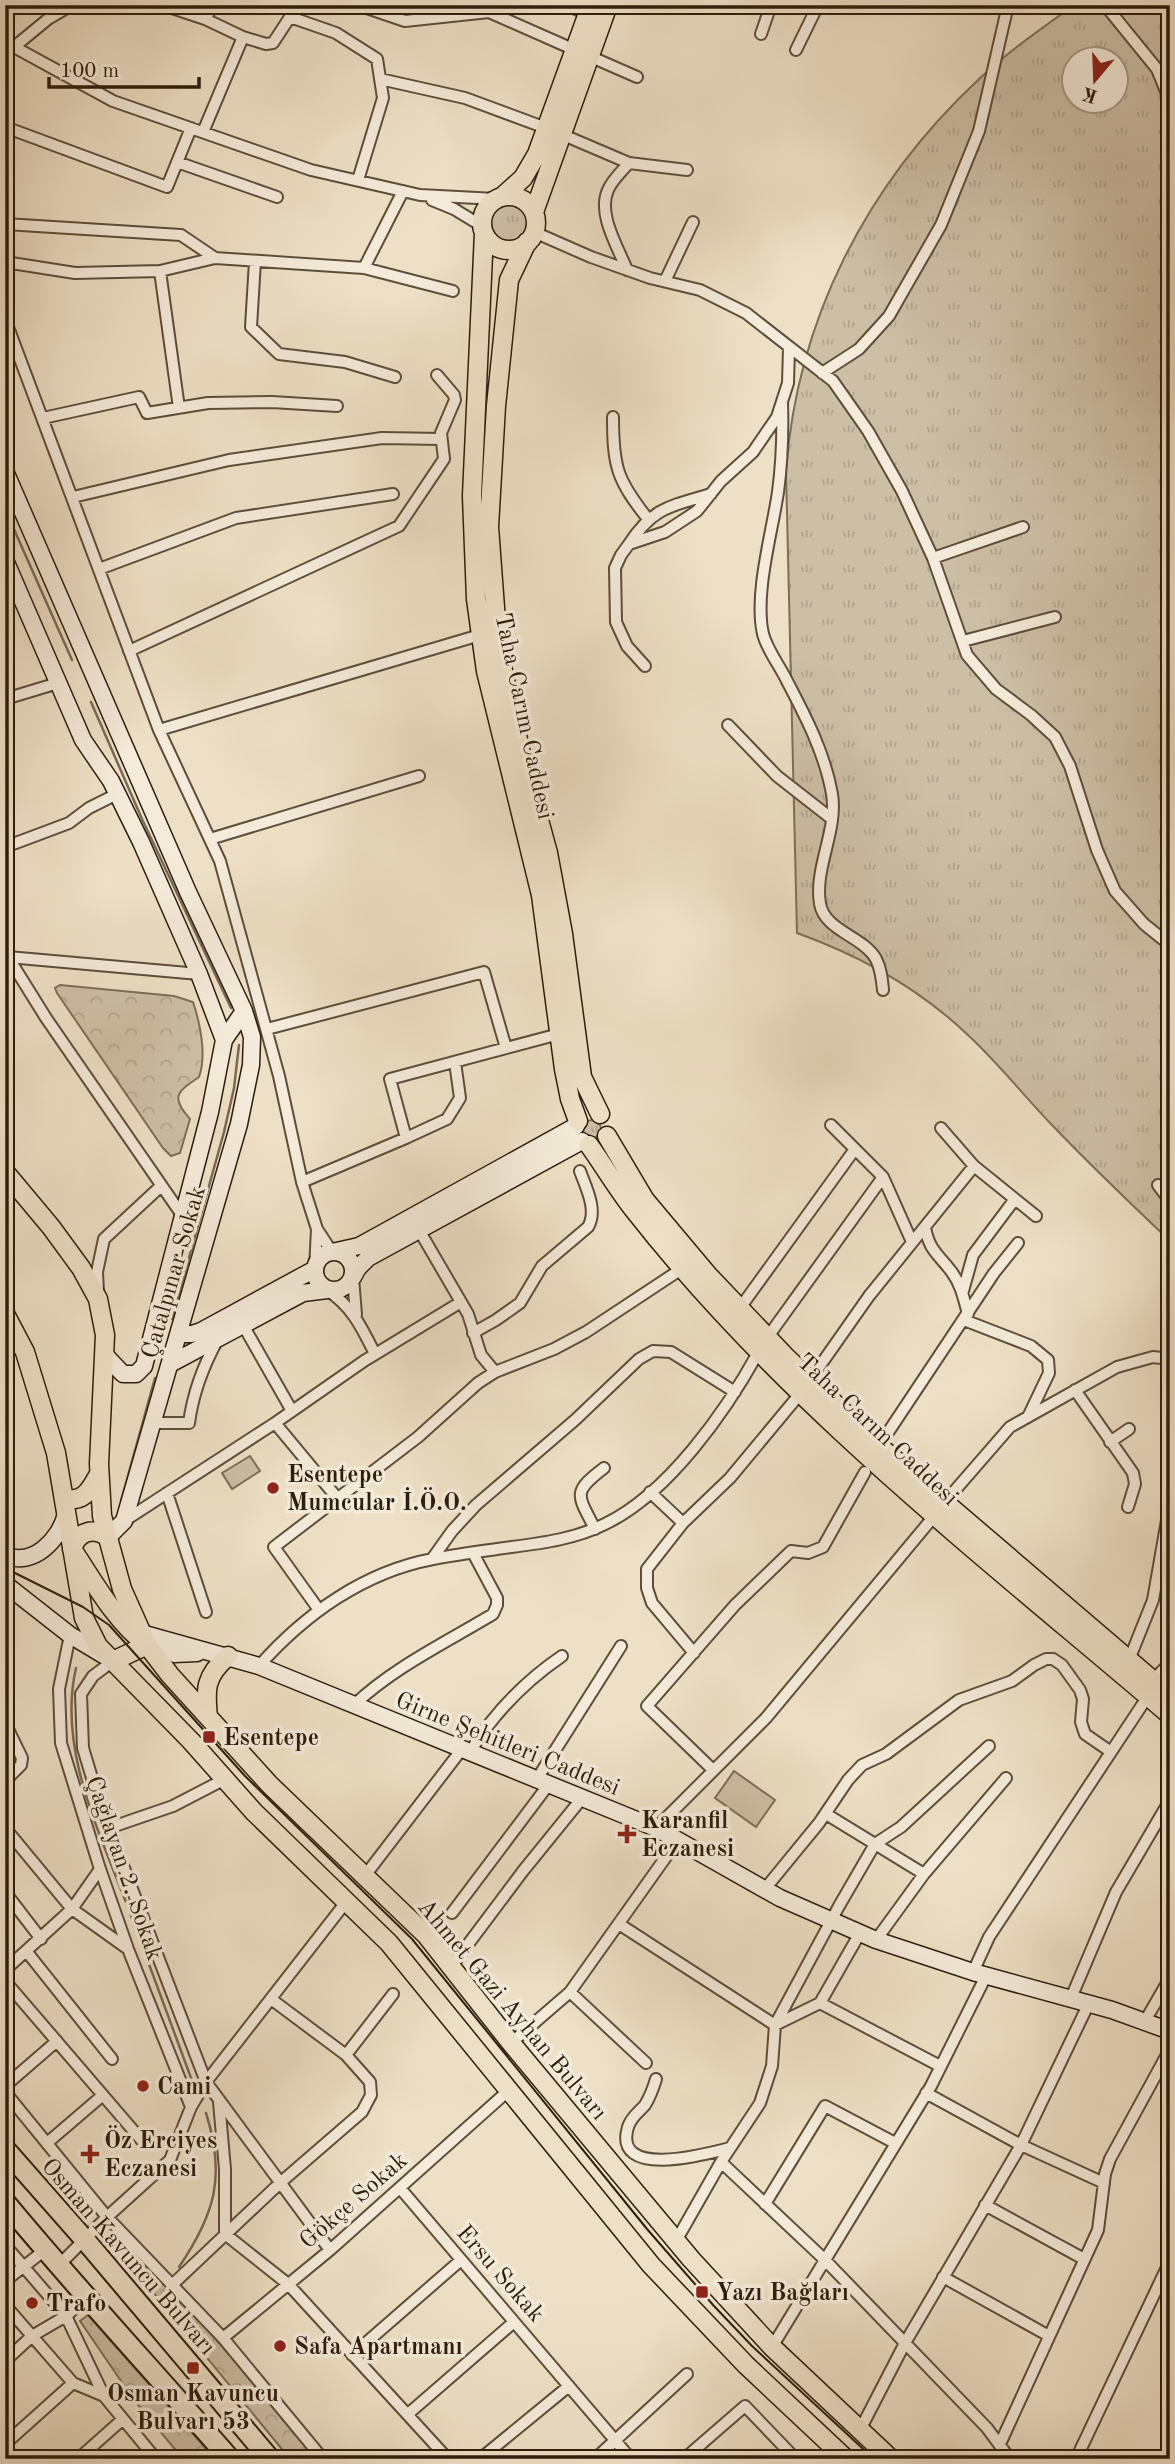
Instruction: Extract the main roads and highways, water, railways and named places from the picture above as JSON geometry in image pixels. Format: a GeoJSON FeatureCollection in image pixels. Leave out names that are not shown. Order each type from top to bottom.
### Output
{"type":"FeatureCollection","features":[{"type":"Feature","properties":{"kind":"highway","name":"Osman Kavuncu Bulvarı"},"geometry":{"type":"LineString","coordinates":[[5,2150],[85,2240],[270,2459]]}},
{"type":"Feature","properties":{"kind":"highway"},"geometry":{"type":"LineString","coordinates":[[5,2202],[58,2266],[88,2296],[230,2459]]}},
{"type":"Feature","properties":{"kind":"main road"},"geometry":{"type":"LineString","coordinates":[[554,131],[523,178],[486,208],[483,230],[491,243],[503,249],[516,248],[531,237],[534,212],[554,131],[582,53],[608,5]]}},
{"type":"Feature","properties":{"kind":"main road"},"geometry":{"type":"LineString","coordinates":[[582,53],[589,10]]}},
{"type":"Feature","properties":{"kind":"main road"},"geometry":{"type":"LineString","coordinates":[[499,198],[521,199],[534,212]]}},
{"type":"Feature","properties":{"kind":"main road","name":"Taha Carım Caddesi"},"geometry":{"type":"LineString","coordinates":[[483,230],[472,496],[473,563],[480,635],[486,671],[541,895],[559,1034],[570,1099],[581,1133],[633,1209],[682,1268],[763,1344],[861,1450],[940,1509],[1129,1660],[1170,1715]]}},
{"type":"Feature","properties":{"kind":"main road","name":"Taha Carım Caddesi"},"geometry":{"type":"LineString","coordinates":[[531,237],[509,280],[496,406],[489,527],[498,648],[522,758],[548,853],[563,934],[582,1077],[608,1126],[607,1136],[645,1200],[708,1275],[740,1308],[763,1344],[810,1380],[940,1509],[1150,1688],[1170,1695]]}},
{"type":"Feature","properties":{"kind":"main road"},"geometry":{"type":"LineString","coordinates":[[600,1114],[590,1112],[581,1133],[599,1143],[607,1136]]}},
{"type":"Feature","properties":{"kind":"main road","name":"Ahmet Gazi Ayhan Bulvarı"},"geometry":{"type":"LineString","coordinates":[[5,1172],[81,1268],[98,1299],[104,1319],[105,1354],[99,1474],[102,1516],[125,1597],[144,1639],[170,1675],[270,1786],[426,1935],[511,2043],[676,2241],[772,2347],[891,2459]]}},
{"type":"Feature","properties":{"kind":"main road"},"geometry":{"type":"LineString","coordinates":[[5,1314],[25,1352],[56,1453],[88,1628],[98,1646],[254,1812],[389,1943],[650,2264],[746,2365],[846,2459]]}},
{"type":"Feature","properties":{"kind":"main road"},"geometry":{"type":"LineString","coordinates":[[65,1506],[84,1497],[99,1474]]}},
{"type":"Feature","properties":{"kind":"main road"},"geometry":{"type":"LineString","coordinates":[[72,1549],[75,1541],[85,1532],[95,1531],[108,1537]]}},
{"type":"Feature","properties":{"kind":"main road"},"geometry":{"type":"LineString","coordinates":[[72,1549],[110,1605],[144,1639],[113,1661]]}},
{"type":"Feature","properties":{"kind":"main road"},"geometry":{"type":"LineString","coordinates":[[208,1717],[206,1697],[209,1677],[222,1655]]}},
{"type":"Feature","properties":{"kind":"waterway"},"geometry":{"type":"LineString","coordinates":[[5,509],[72,660]]}},
{"type":"Feature","properties":{"kind":"waterway"},"geometry":{"type":"LineString","coordinates":[[91,702],[142,819],[231,1008]]}},
{"type":"Feature","properties":{"kind":"waterway"},"geometry":{"type":"LineString","coordinates":[[172,1319],[224,1132],[234,1088],[239,1045]]}},
{"type":"Feature","properties":{"kind":"waterway"},"geometry":{"type":"LineString","coordinates":[[121,1501],[155,1378]]}},
{"type":"Feature","properties":{"kind":"waterway"},"geometry":{"type":"LineString","coordinates":[[76,1668],[72,1730],[85,1792],[194,2086]]}},
{"type":"Feature","properties":{"kind":"waterway"},"geometry":{"type":"LineString","coordinates":[[179,2267],[209,2212],[213,2194],[215,2156],[206,2113]]}},
{"type":"Feature","properties":{"kind":"tram line"},"geometry":{"type":"LineString","coordinates":[[5,1568],[83,1607],[109,1625],[245,1776],[412,1939],[647,2229],[714,2306],[752,2346],[874,2459]]}},
{"type":"Feature","properties":{"kind":"place","name":"Esentepe Mumcular İ.Ö.O."},"geometry":{"type":"Point","coordinates":[273,1488]}},
{"type":"Feature","properties":{"kind":"place","name":"Esentepe"},"geometry":{"type":"Point","coordinates":[209,1737]}},
{"type":"Feature","properties":{"kind":"place","name":"Karanfil Eczanesi"},"geometry":{"type":"Point","coordinates":[627,1834]}},
{"type":"Feature","properties":{"kind":"place","name":"Cami"},"geometry":{"type":"Point","coordinates":[143,2086]}},
{"type":"Feature","properties":{"kind":"place","name":"Öz Erciyes Eczanesi"},"geometry":{"type":"Point","coordinates":[90,2154]}},
{"type":"Feature","properties":{"kind":"place","name":"Yazı Bağları"},"geometry":{"type":"Point","coordinates":[702,2292]}},
{"type":"Feature","properties":{"kind":"place","name":"Trafo"},"geometry":{"type":"Point","coordinates":[32,2303]}},
{"type":"Feature","properties":{"kind":"place","name":"Safa Apartmanı"},"geometry":{"type":"Point","coordinates":[280,2346]}},
{"type":"Feature","properties":{"kind":"place","name":"Osman Kavuncu Bulvarı 53"},"geometry":{"type":"Point","coordinates":[193,2368]}}]}
